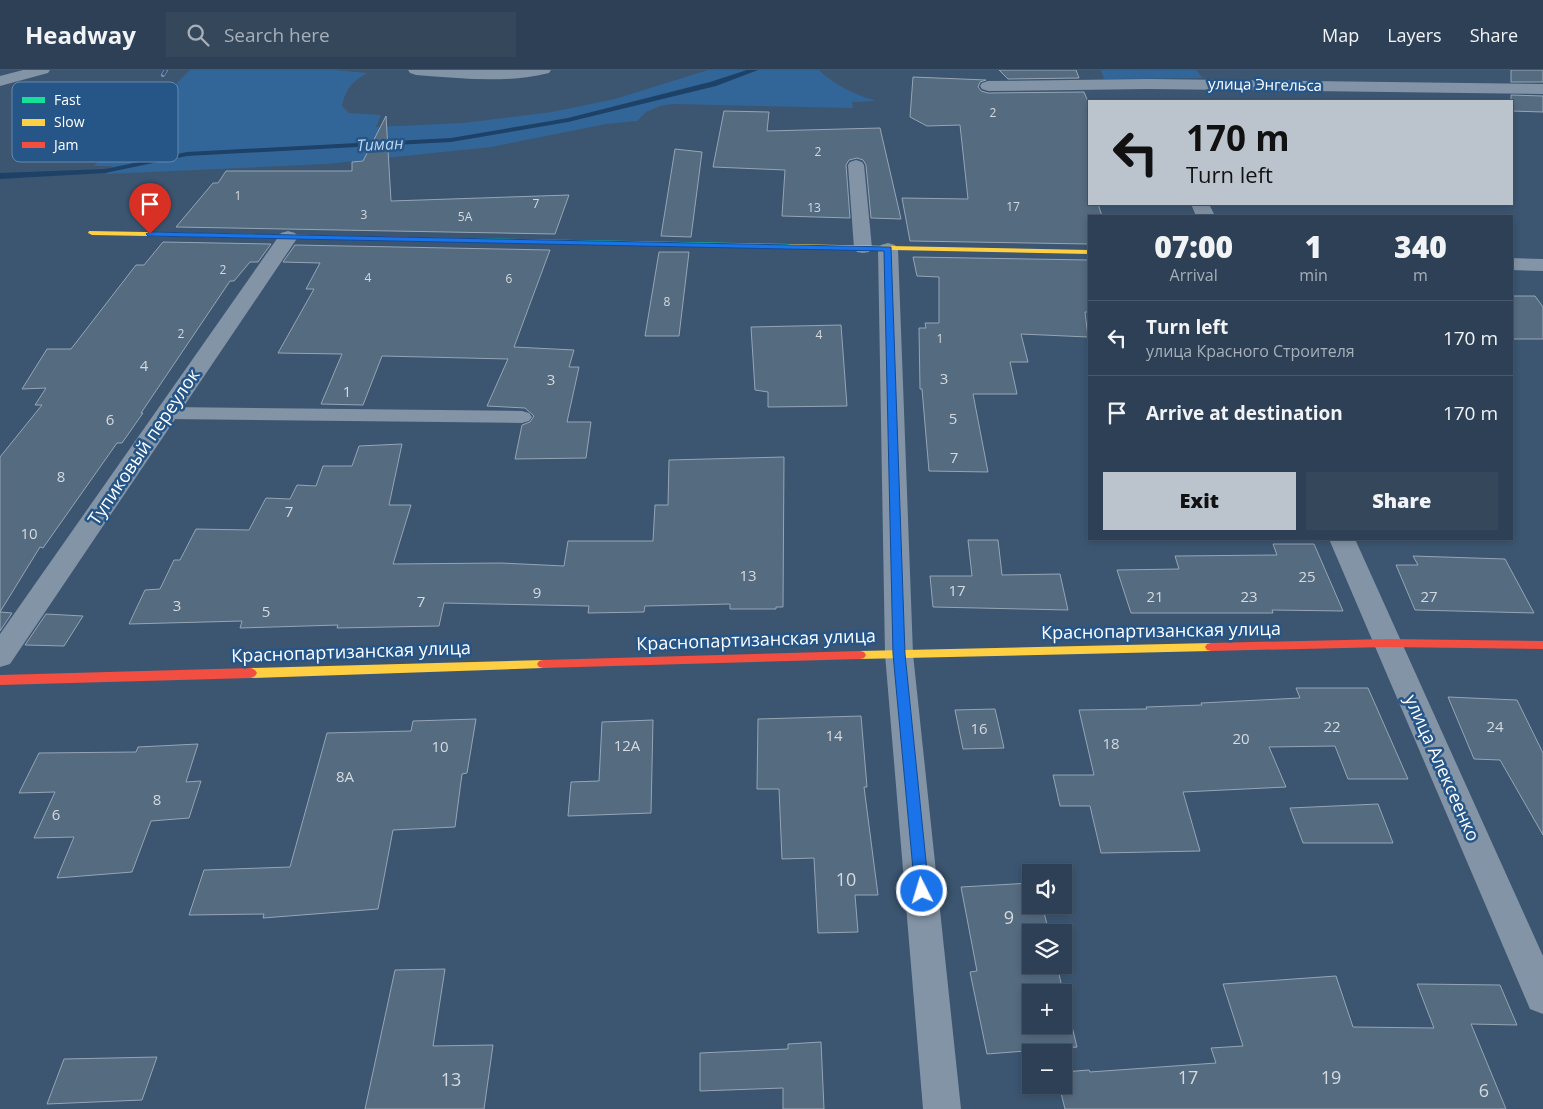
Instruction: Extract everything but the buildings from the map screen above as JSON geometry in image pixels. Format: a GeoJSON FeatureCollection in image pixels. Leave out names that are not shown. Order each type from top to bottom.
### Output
{"type":"FeatureCollection","features":[{"type":"Feature","properties":{"kind":"street"},"geometry":{"type":"LineString","coordinates":[[0,81],[42,70]]}},
{"type":"Feature","properties":{"kind":"street"},"geometry":{"type":"LineString","coordinates":[[416,70],[479,75],[520,74],[543,70]]}},
{"type":"Feature","properties":{"kind":"street"},"geometry":{"type":"LineString","coordinates":[[1148,84],[1156,100]]}},
{"type":"Feature","properties":{"kind":"street","name":"улица Энгельса"},"geometry":{"type":"LineString","coordinates":[[988,86],[1148,84],[1543,89]]}},
{"type":"Feature","properties":{"kind":"street"},"geometry":{"type":"LineString","coordinates":[[92,233],[1088,252]]}},
{"type":"Feature","properties":{"kind":"street","name":"Тупиковый переулок"},"geometry":{"type":"LineString","coordinates":[[0,656],[288,237]]}},
{"type":"Feature","properties":{"kind":"street"},"geometry":{"type":"LineString","coordinates":[[876,248],[899,654],[942,1109]]}},
{"type":"Feature","properties":{"kind":"street"},"geometry":{"type":"LineString","coordinates":[[1513,264],[1543,265]]}},
{"type":"Feature","properties":{"kind":"street","name":"улица Алексеенко"},"geometry":{"type":"LineString","coordinates":[[1342,540],[1543,997]]}},
{"type":"Feature","properties":{"kind":"street","name":"Краснопартизанская улица"},"geometry":{"type":"LineString","coordinates":[[0,680],[899,654],[1386,643],[1543,646]]}},
{"type":"Feature","properties":{"kind":"lane"},"geometry":{"type":"LineString","coordinates":[[856,165],[876,248]]}},
{"type":"Feature","properties":{"kind":"lane"},"geometry":{"type":"LineString","coordinates":[[168,413],[522,418]]}},
{"type":"Feature","properties":{"kind":"shaded area"},"geometry":{"type":"Polygon","coordinates":[[[190,70],[335,70],[367,73],[350,86],[342,106],[349,113],[381,115],[376,127],[463,123],[552,112],[615,99],[708,70],[819,70],[846,89],[876,101],[852,102],[853,108],[672,104],[660,106],[646,112],[637,121],[606,124],[491,147],[326,164],[106,174],[112,166],[94,166],[98,162],[178,162],[178,82],[190,70]]]}},
{"type":"Feature","properties":{"kind":"shaded area"},"geometry":{"type":"Polygon","coordinates":[[[1101,70],[1196,70],[1203,78],[1104,79],[1101,70]]]}},
{"type":"Feature","properties":{"kind":"waterway","name":"Тиман"},"geometry":{"type":"LineString","coordinates":[[178,156],[451,140],[568,120],[713,84],[754,70]]}},
{"type":"Feature","properties":{"kind":"waterway","name":"Тиман"},"geometry":{"type":"LineString","coordinates":[[0,176],[105,171],[148,162]]}},
{"type":"Feature","properties":{"kind":"railway"},"geometry":{"type":"LineString","coordinates":[[163,75],[166,70]]}},
{"type":"Feature","properties":{"kind":"traffic: fast"},"geometry":{"type":"LineString","coordinates":[[466,240],[792,246]]}},
{"type":"Feature","properties":{"kind":"traffic: slow"},"geometry":{"type":"LineString","coordinates":[[92,233],[311,237]]}},
{"type":"Feature","properties":{"kind":"traffic: slow"},"geometry":{"type":"LineString","coordinates":[[792,246],[1088,252]]}},
{"type":"Feature","properties":{"kind":"traffic: slow"},"geometry":{"type":"LineString","coordinates":[[860,655],[1211,647]]}},
{"type":"Feature","properties":{"kind":"traffic: slow"},"geometry":{"type":"LineString","coordinates":[[251,673],[543,664]]}},
{"type":"Feature","properties":{"kind":"traffic: jam"},"geometry":{"type":"LineString","coordinates":[[311,237],[466,240]]}},
{"type":"Feature","properties":{"kind":"traffic: jam"},"geometry":{"type":"LineString","coordinates":[[1211,647],[1387,643],[1543,645]]}},
{"type":"Feature","properties":{"kind":"traffic: jam"},"geometry":{"type":"LineString","coordinates":[[543,664],[860,655]]}},
{"type":"Feature","properties":{"kind":"traffic: jam"},"geometry":{"type":"LineString","coordinates":[[0,680],[251,673]]}},
{"type":"Feature","properties":{"kind":"route"},"geometry":{"type":"LineString","coordinates":[[150,234],[888,249],[899,654],[922,891]]}}]}
